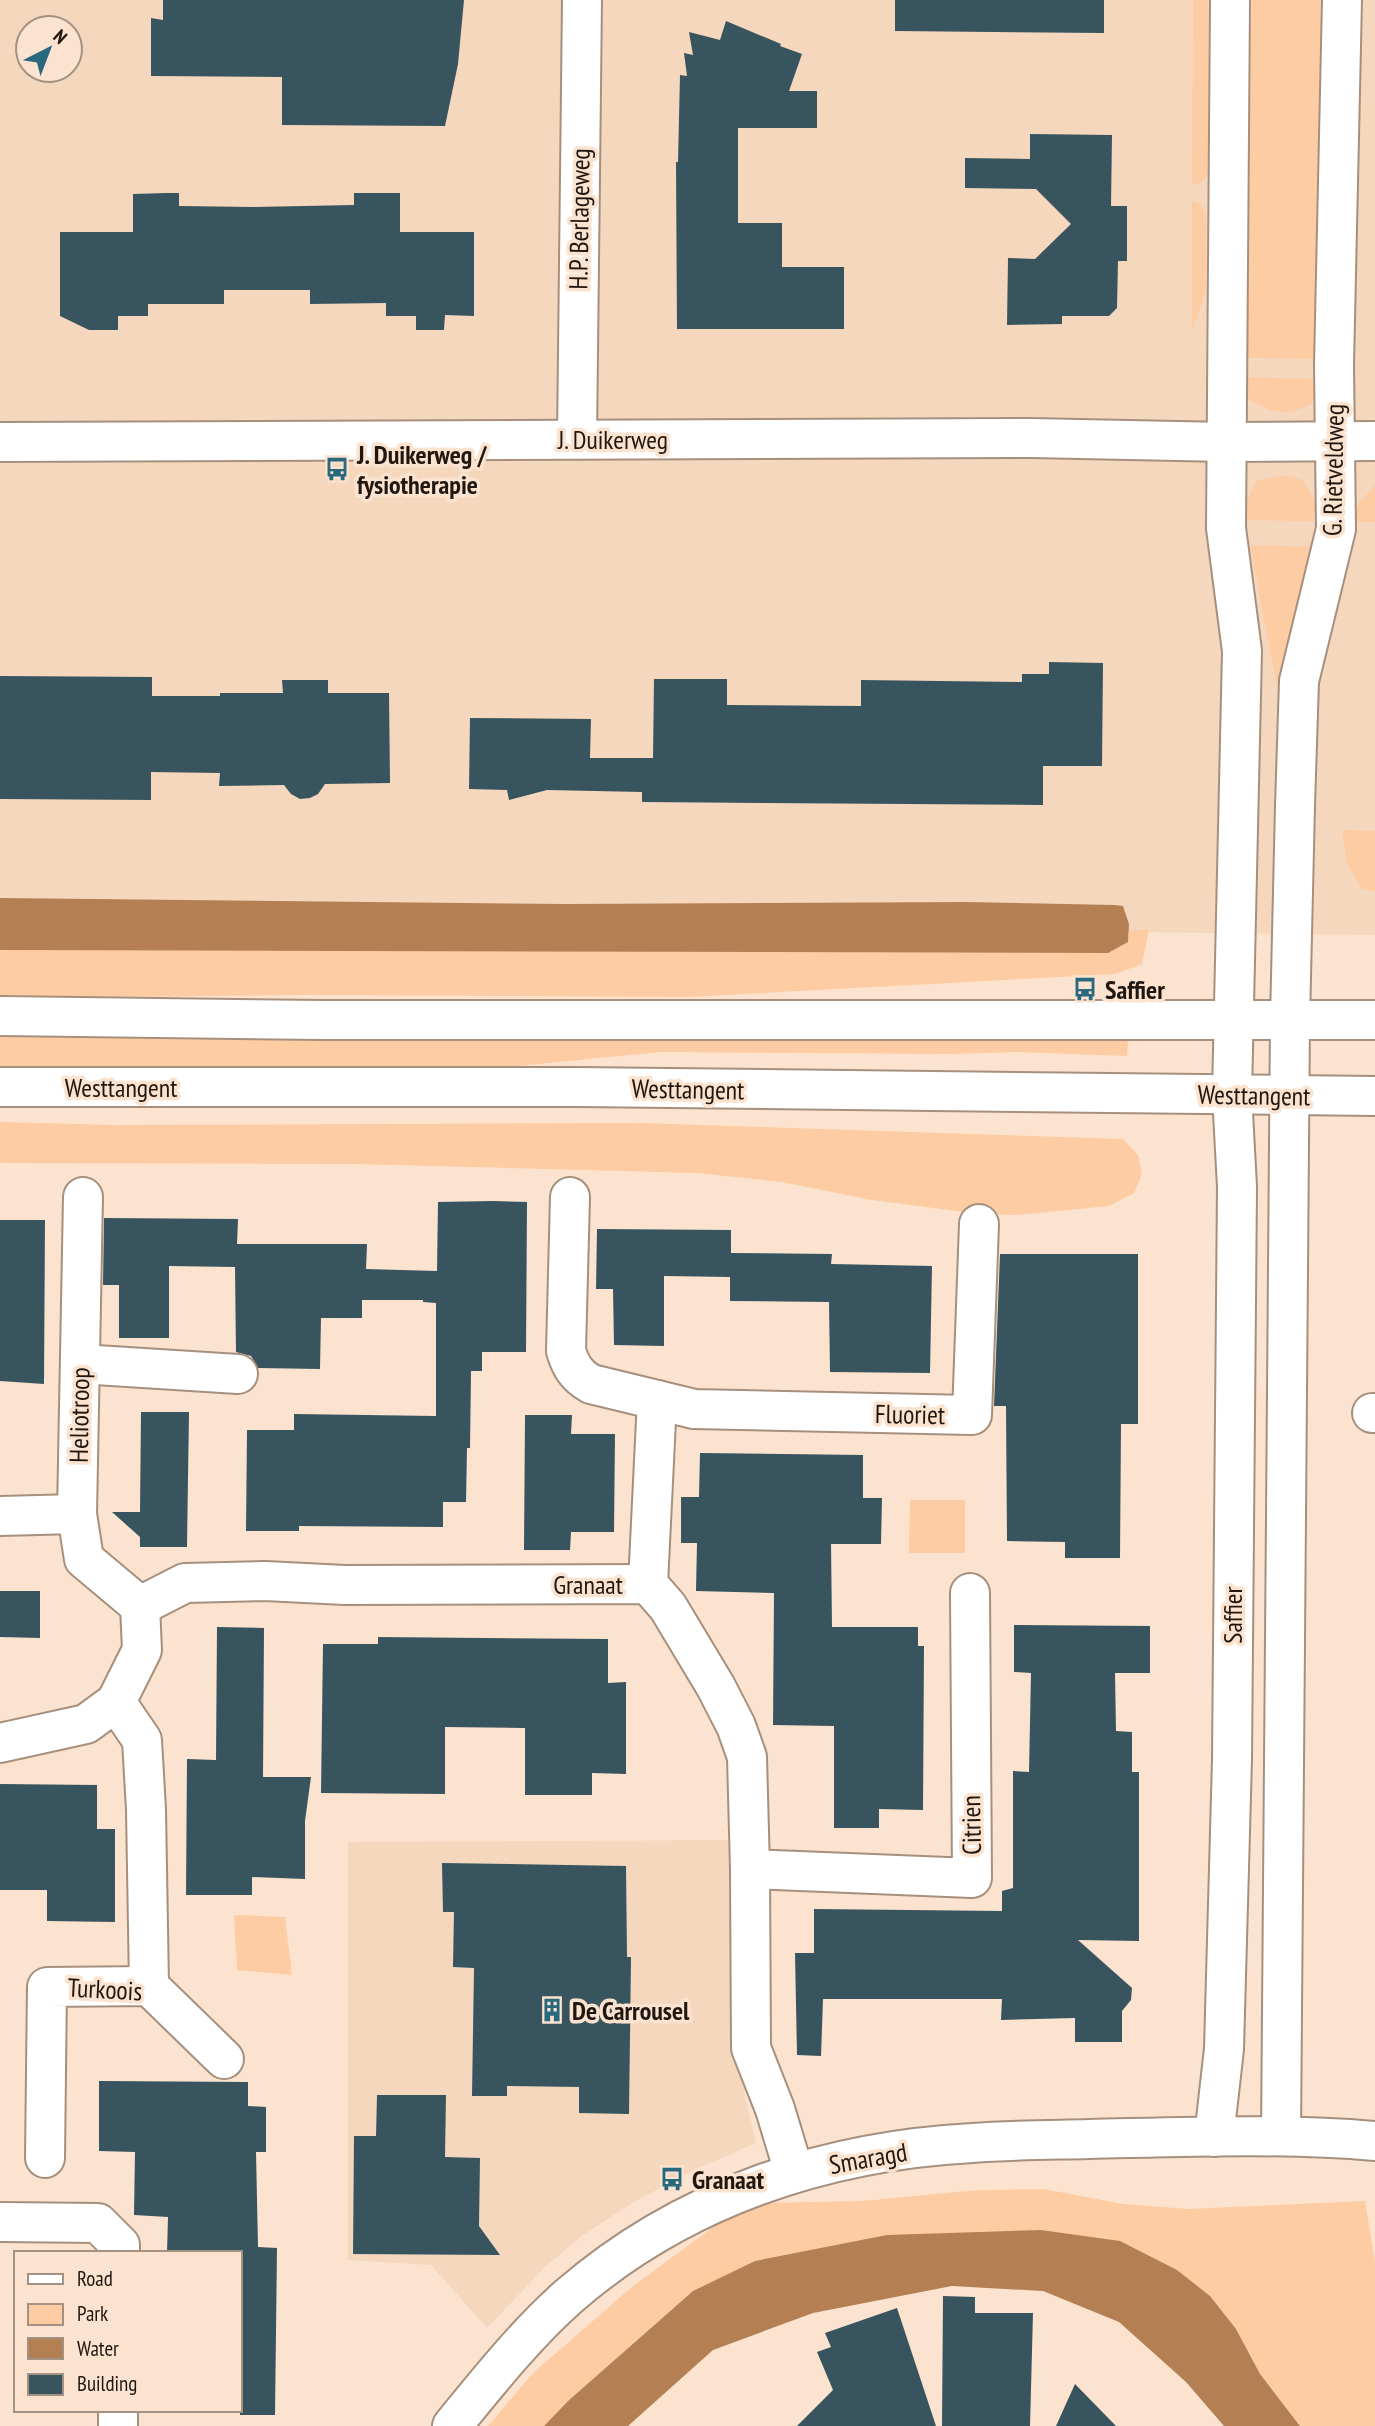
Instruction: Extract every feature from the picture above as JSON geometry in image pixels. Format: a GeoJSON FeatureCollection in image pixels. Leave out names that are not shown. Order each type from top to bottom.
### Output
{"type":"FeatureCollection","features":[{"type":"Feature","properties":{"kind":"street","name":"H.P. Berlageweg"},"geometry":{"type":"LineString","coordinates":[[577,439],[582,0]]}},
{"type":"Feature","properties":{"kind":"street"},"geometry":{"type":"LineString","coordinates":[[1230,0],[1226,539],[1242,651],[1233,1020]]}},
{"type":"Feature","properties":{"kind":"street","name":"G. Rietveldweg"},"geometry":{"type":"LineString","coordinates":[[1290,1096],[1299,681],[1336,529],[1342,0]]}},
{"type":"Feature","properties":{"kind":"street","name":"J. Duikerweg"},"geometry":{"type":"LineString","coordinates":[[0,442],[1038,438],[1226,442],[1375,441]]}},
{"type":"Feature","properties":{"kind":"street"},"geometry":{"type":"LineString","coordinates":[[0,1016],[324,1020],[1375,1020]]}},
{"type":"Feature","properties":{"kind":"street","name":"Saffier"},"geometry":{"type":"LineString","coordinates":[[1214,2137],[1224,2049],[1232,1759],[1237,1187],[1232,1094],[1233,1020]]}},
{"type":"Feature","properties":{"kind":"street","name":"Westtangent"},"geometry":{"type":"LineString","coordinates":[[0,1087],[577,1087],[1375,1096]]}},
{"type":"Feature","properties":{"kind":"street","name":"Saffier"},"geometry":{"type":"LineString","coordinates":[[1281,2136],[1290,1096]]}},
{"type":"Feature","properties":{"kind":"street","name":"Heliotroop"},"geometry":{"type":"LineString","coordinates":[[83,1197],[78,1514],[84,1559],[140,1606]]}},
{"type":"Feature","properties":{"kind":"street","name":"Fluoriet"},"geometry":{"type":"LineString","coordinates":[[570,1197],[566,1351],[571,1366],[579,1377],[591,1384],[694,1409],[972,1415],[979,1224]]}},
{"type":"Feature","properties":{"kind":"street"},"geometry":{"type":"LineString","coordinates":[[80,1364],[238,1374]]}},
{"type":"Feature","properties":{"kind":"street"},"geometry":{"type":"LineString","coordinates":[[648,1584],[657,1400]]}},
{"type":"Feature","properties":{"kind":"street"},"geometry":{"type":"LineString","coordinates":[[0,1516],[78,1514]]}},
{"type":"Feature","properties":{"kind":"street","name":"Granaat"},"geometry":{"type":"LineString","coordinates":[[140,1606],[185,1583],[265,1581],[345,1585],[648,1584],[668,1607],[736,1726],[747,1757],[751,2048],[775,2109],[794,2172]]}},
{"type":"Feature","properties":{"kind":"street","name":"Citrien"},"geometry":{"type":"LineString","coordinates":[[750,1869],[972,1878],[970,1593]]}},
{"type":"Feature","properties":{"kind":"street"},"geometry":{"type":"LineString","coordinates":[[0,1742],[86,1724],[116,1702],[142,1650],[140,1606]]}},
{"type":"Feature","properties":{"kind":"street"},"geometry":{"type":"LineString","coordinates":[[116,1702],[142,1740],[149,1986]]}},
{"type":"Feature","properties":{"kind":"street","name":"Turkoois"},"geometry":{"type":"LineString","coordinates":[[45,2158],[47,1987],[149,1986],[224,2059]]}},
{"type":"Feature","properties":{"kind":"street","name":"Smaragd"},"geometry":{"type":"LineString","coordinates":[[452,2426],[536,2330],[567,2298],[603,2268],[654,2235],[716,2202],[794,2172],[870,2154],[971,2143],[1281,2136],[1375,2141]]}},
{"type":"Feature","properties":{"kind":"street"},"geometry":{"type":"LineString","coordinates":[[0,2222],[98,2223],[120,2249]]}},
{"type":"Feature","properties":{"kind":"shaded area"},"geometry":{"type":"Polygon","coordinates":[[[0,0],[1375,0],[1375,935],[0,919],[0,0]]]}},
{"type":"Feature","properties":{"kind":"shaded area"},"geometry":{"type":"Polygon","coordinates":[[[728,1840],[739,2070],[756,2143],[696,2169],[634,2202],[583,2235],[547,2265],[487,2328],[431,2265],[348,2260],[348,1842],[728,1840]]]}},
{"type":"Feature","properties":{"kind":"green space"},"geometry":{"type":"Polygon","coordinates":[[[1193,0],[1208,0],[1208,173],[1202,182],[1192,185],[1193,0]]]}},
{"type":"Feature","properties":{"kind":"green space"},"geometry":{"type":"Polygon","coordinates":[[[1252,0],[1320,0],[1322,359],[1244,358],[1252,0]]]}},
{"type":"Feature","properties":{"kind":"green space"},"geometry":{"type":"Polygon","coordinates":[[[1192,201],[1199,203],[1206,213],[1206,290],[1192,333],[1192,201]]]}},
{"type":"Feature","properties":{"kind":"green space"},"geometry":{"type":"Polygon","coordinates":[[[1237,377],[1323,379],[1319,396],[1308,406],[1290,412],[1272,411],[1245,398],[1237,377]]]}},
{"type":"Feature","properties":{"kind":"green space"},"geometry":{"type":"Polygon","coordinates":[[[1286,475],[1303,480],[1316,503],[1313,521],[1242,520],[1248,497],[1258,480],[1286,475]]]}},
{"type":"Feature","properties":{"kind":"green space"},"geometry":{"type":"Polygon","coordinates":[[[1375,485],[1375,522],[1353,522],[1359,503],[1375,485]]]}},
{"type":"Feature","properties":{"kind":"green space"},"geometry":{"type":"Polygon","coordinates":[[[1250,545],[1315,547],[1284,659],[1278,692],[1250,545]]]}},
{"type":"Feature","properties":{"kind":"green space"},"geometry":{"type":"Polygon","coordinates":[[[1342,830],[1375,831],[1375,891],[1362,889],[1347,864],[1342,830]]]}},
{"type":"Feature","properties":{"kind":"green space"},"geometry":{"type":"Polygon","coordinates":[[[1129,930],[1149,930],[1142,964],[1115,974],[689,997],[310,995],[0,998],[0,950],[1108,953],[1128,942],[1129,930]]]}},
{"type":"Feature","properties":{"kind":"green space"},"geometry":{"type":"Polygon","coordinates":[[[0,1034],[1128,1041],[1127,1056],[1017,1052],[660,1052],[507,1067],[216,1071],[0,1069],[0,1034]]]}},
{"type":"Feature","properties":{"kind":"green space"},"geometry":{"type":"Polygon","coordinates":[[[0,1122],[115,1125],[641,1123],[1123,1139],[1138,1155],[1142,1174],[1134,1193],[1109,1206],[1017,1215],[980,1214],[872,1200],[782,1182],[696,1173],[355,1164],[0,1163],[0,1122]]]}},
{"type":"Feature","properties":{"kind":"green space"},"geometry":{"type":"Polygon","coordinates":[[[910,1500],[965,1500],[965,1553],[909,1553],[910,1500]]]}},
{"type":"Feature","properties":{"kind":"green space"},"geometry":{"type":"Polygon","coordinates":[[[234,1915],[285,1917],[292,1975],[237,1970],[234,1915]]]}},
{"type":"Feature","properties":{"kind":"green space"},"geometry":{"type":"Polygon","coordinates":[[[1044,2189],[1123,2204],[1188,2209],[1365,2201],[1375,2262],[1375,2426],[1300,2426],[1260,2374],[1236,2329],[1177,2270],[693,2291],[568,2401],[544,2426],[488,2426],[533,2373],[633,2286],[723,2220],[759,2203],[864,2201],[977,2190],[1044,2189]]]}},
{"type":"Feature","properties":{"kind":"water"},"geometry":{"type":"Polygon","coordinates":[[[0,898],[566,904],[967,902],[1115,905],[1123,906],[1129,924],[1128,942],[1108,953],[0,950],[0,898]]]}},
{"type":"Feature","properties":{"kind":"water"},"geometry":{"type":"Polygon","coordinates":[[[1041,2230],[1120,2241],[1177,2270],[1210,2296],[1236,2329],[1260,2374],[1300,2426],[1224,2426],[1186,2382],[1119,2322],[1043,2291],[952,2286],[813,2313],[713,2350],[628,2426],[544,2426],[568,2401],[693,2291],[755,2261],[887,2235],[1041,2230]]]}},
{"type":"Feature","properties":{"kind":"building"},"geometry":{"type":"Polygon","coordinates":[[[163,0],[464,0],[458,64],[445,126],[282,125],[282,77],[151,76],[151,18],[163,20],[163,0]]]}},
{"type":"Feature","properties":{"kind":"building"},"geometry":{"type":"Polygon","coordinates":[[[895,0],[1104,0],[1104,33],[895,31],[895,0]]]}},
{"type":"Feature","properties":{"kind":"building"},"geometry":{"type":"Polygon","coordinates":[[[726,21],[802,54],[789,91],[817,91],[817,128],[738,128],[738,223],[782,223],[782,267],[844,267],[844,329],[677,329],[676,162],[680,75],[687,76],[684,53],[693,55],[689,32],[720,40],[726,21]]]}},
{"type":"Feature","properties":{"kind":"building"},"geometry":{"type":"Polygon","coordinates":[[[1030,134],[1112,135],[1111,206],[1127,206],[1127,261],[1118,261],[1117,308],[1109,316],[1062,316],[1062,324],[1007,325],[1008,258],[1035,259],[1071,224],[1036,189],[965,188],[965,158],[1030,159],[1030,134]]]}},
{"type":"Feature","properties":{"kind":"building"},"geometry":{"type":"Polygon","coordinates":[[[179,193],[179,206],[253,207],[354,205],[354,193],[400,193],[400,232],[474,232],[474,316],[445,315],[444,330],[416,330],[416,316],[386,316],[386,303],[310,304],[310,290],[224,290],[224,304],[148,304],[148,316],[118,316],[118,330],[89,330],[60,316],[60,232],[133,232],[133,194],[179,193]]]}},
{"type":"Feature","properties":{"kind":"building"},"geometry":{"type":"Polygon","coordinates":[[[1049,662],[1103,663],[1102,766],[1043,766],[1043,805],[642,802],[642,792],[547,790],[509,800],[507,790],[469,789],[470,718],[591,719],[590,758],[653,758],[654,679],[727,679],[727,705],[861,706],[861,680],[1022,682],[1022,674],[1049,674],[1049,662]]]}},
{"type":"Feature","properties":{"kind":"building"},"geometry":{"type":"Polygon","coordinates":[[[0,676],[152,677],[152,696],[283,693],[282,680],[328,680],[328,693],[389,693],[390,783],[325,784],[318,794],[300,799],[291,794],[284,785],[219,786],[220,773],[151,772],[151,800],[0,799],[0,676]]]}},
{"type":"Feature","properties":{"kind":"building"},"geometry":{"type":"Polygon","coordinates":[[[438,1202],[527,1202],[526,1352],[482,1352],[482,1371],[471,1371],[466,1502],[443,1502],[443,1527],[299,1526],[299,1531],[246,1531],[247,1430],[294,1430],[294,1414],[436,1416],[436,1303],[423,1300],[362,1300],[362,1318],[321,1318],[320,1369],[258,1368],[251,1356],[236,1352],[235,1267],[169,1266],[169,1338],[119,1338],[119,1285],[103,1285],[104,1218],[238,1219],[237,1244],[367,1244],[366,1269],[437,1271],[438,1202]]]}},
{"type":"Feature","properties":{"kind":"building"},"geometry":{"type":"Polygon","coordinates":[[[0,1220],[45,1220],[44,1384],[0,1381],[0,1220]]]}},
{"type":"Feature","properties":{"kind":"building"},"geometry":{"type":"Polygon","coordinates":[[[597,1229],[731,1230],[731,1253],[832,1254],[831,1264],[932,1266],[930,1373],[830,1372],[829,1302],[730,1301],[730,1277],[664,1276],[664,1346],[614,1345],[613,1289],[596,1289],[597,1229]]]}},
{"type":"Feature","properties":{"kind":"building"},"geometry":{"type":"Polygon","coordinates":[[[1000,1254],[1138,1254],[1138,1424],[1121,1424],[1120,1558],[1065,1558],[1065,1542],[1007,1541],[1006,1406],[994,1406],[1000,1254]]]}},
{"type":"Feature","properties":{"kind":"building"},"geometry":{"type":"Polygon","coordinates":[[[141,1412],[189,1412],[187,1547],[140,1547],[140,1537],[112,1512],[140,1512],[141,1412]]]}},
{"type":"Feature","properties":{"kind":"building"},"geometry":{"type":"Polygon","coordinates":[[[525,1415],[572,1415],[571,1434],[615,1434],[614,1532],[571,1532],[570,1550],[524,1550],[525,1415]]]}},
{"type":"Feature","properties":{"kind":"building"},"geometry":{"type":"Polygon","coordinates":[[[700,1453],[863,1455],[863,1498],[882,1498],[881,1544],[831,1544],[832,1627],[918,1627],[918,1646],[924,1646],[923,1810],[879,1809],[879,1828],[834,1828],[834,1726],[773,1725],[774,1593],[696,1591],[697,1543],[681,1543],[681,1497],[699,1497],[700,1453]]]}},
{"type":"Feature","properties":{"kind":"building"},"geometry":{"type":"Polygon","coordinates":[[[0,1591],[40,1591],[40,1638],[0,1637],[0,1591]]]}},
{"type":"Feature","properties":{"kind":"building"},"geometry":{"type":"Polygon","coordinates":[[[1014,1625],[1150,1626],[1150,1673],[1115,1673],[1116,1731],[1132,1732],[1132,1772],[1139,1772],[1139,1941],[1078,1940],[1132,1988],[1131,2000],[1122,2011],[1122,2042],[1075,2042],[1075,2018],[1001,2020],[1002,1999],[823,1999],[821,2056],[797,2055],[795,1953],[814,1953],[814,1909],[1002,1911],[1002,1891],[1013,1888],[1013,1771],[1029,1772],[1031,1673],[1014,1672],[1014,1625]]]}},
{"type":"Feature","properties":{"kind":"building"},"geometry":{"type":"Polygon","coordinates":[[[217,1627],[264,1628],[263,1777],[311,1777],[305,1821],[305,1879],[252,1877],[252,1895],[186,1895],[187,1759],[216,1760],[217,1627]]]}},
{"type":"Feature","properties":{"kind":"building"},"geometry":{"type":"Polygon","coordinates":[[[378,1637],[608,1639],[608,1683],[626,1682],[626,1774],[592,1773],[592,1795],[525,1795],[525,1728],[445,1727],[445,1794],[321,1793],[323,1644],[378,1644],[378,1637]]]}},
{"type":"Feature","properties":{"kind":"building"},"geometry":{"type":"Polygon","coordinates":[[[0,1784],[97,1785],[97,1829],[115,1829],[115,1922],[47,1921],[47,1890],[0,1890],[0,1784]]]}},
{"type":"Feature","properties":{"kind":"building","name":"De Carrousel"},"geometry":{"type":"Polygon","coordinates":[[[442,1863],[626,1866],[627,1957],[631,1957],[629,2114],[579,2113],[579,2087],[507,2086],[507,2096],[472,2096],[474,1968],[453,1967],[454,1912],[443,1912],[442,1863]]]}},
{"type":"Feature","properties":{"kind":"building"},"geometry":{"type":"Polygon","coordinates":[[[99,2081],[248,2082],[248,2106],[266,2107],[266,2152],[256,2152],[258,2247],[277,2248],[275,2415],[240,2415],[242,2251],[167,2251],[168,2217],[134,2215],[135,2152],[99,2151],[99,2081]]]}},
{"type":"Feature","properties":{"kind":"building"},"geometry":{"type":"Polygon","coordinates":[[[377,2095],[446,2095],[445,2157],[480,2158],[479,2226],[500,2255],[353,2254],[354,2136],[376,2136],[377,2095]]]}},
{"type":"Feature","properties":{"kind":"building"},"geometry":{"type":"Polygon","coordinates":[[[943,2296],[975,2297],[975,2313],[1033,2313],[1030,2426],[942,2426],[943,2296]]]}},
{"type":"Feature","properties":{"kind":"building"},"geometry":{"type":"Polygon","coordinates":[[[897,2308],[936,2426],[797,2426],[833,2390],[817,2352],[831,2347],[825,2333],[897,2308]]]}},
{"type":"Feature","properties":{"kind":"building"},"geometry":{"type":"Polygon","coordinates":[[[1075,2384],[1116,2426],[1056,2426],[1075,2384]]]}},
{"type":"Feature","properties":{"kind":"place","name":"J. Duikerweg / fysiotherapie"},"geometry":{"type":"Point","coordinates":[337,469]}},
{"type":"Feature","properties":{"kind":"place","name":"Saffier"},"geometry":{"type":"Point","coordinates":[1085,989]}},
{"type":"Feature","properties":{"kind":"place","name":"De Carrousel"},"geometry":{"type":"Point","coordinates":[552,2010]}},
{"type":"Feature","properties":{"kind":"place","name":"Granaat"},"geometry":{"type":"Point","coordinates":[672,2179]}}]}
